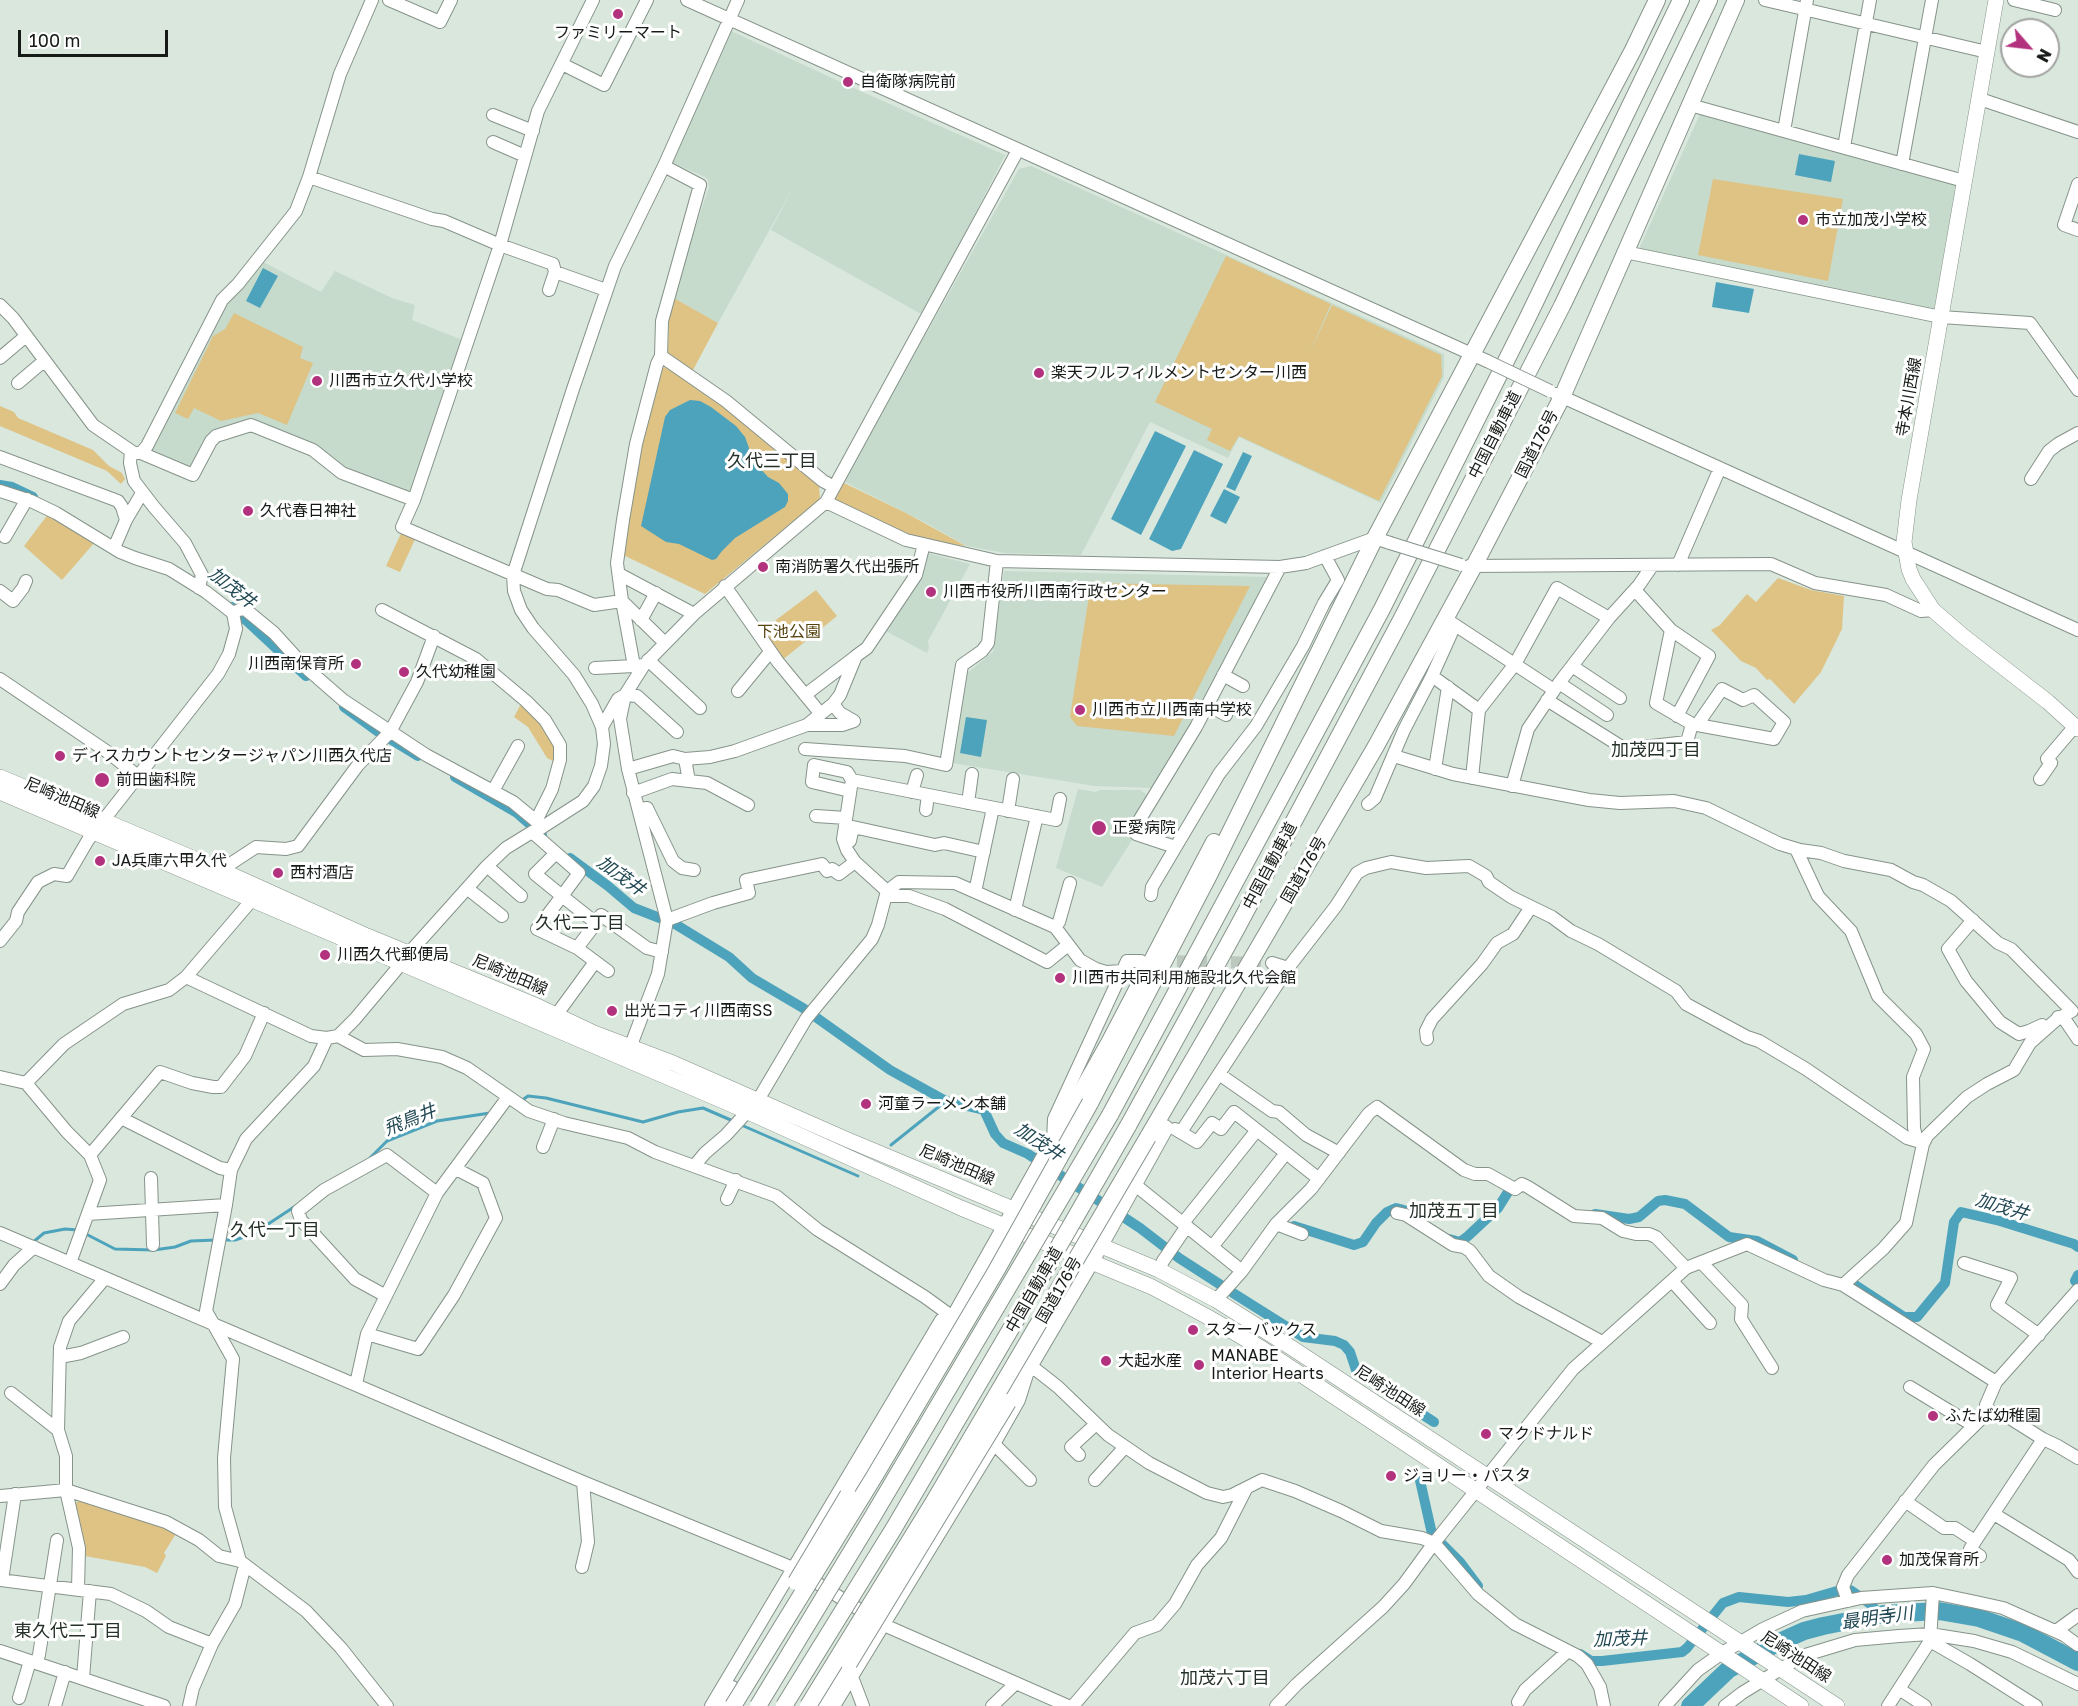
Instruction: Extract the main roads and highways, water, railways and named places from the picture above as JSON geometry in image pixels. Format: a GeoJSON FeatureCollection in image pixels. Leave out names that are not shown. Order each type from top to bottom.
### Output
{"type":"FeatureCollection","features":[{"type":"Feature","properties":{"kind":"highway"},"geometry":{"type":"LineString","coordinates":[[723,1706],[954,1318],[1131,1001],[1193,880],[1382,540],[1479,358],[1657,0]]}},
{"type":"Feature","properties":{"kind":"highway","name":"中国自動車道"},"geometry":{"type":"LineString","coordinates":[[758,1706],[1110,1115],[1382,609],[1527,320],[1681,0]]}},
{"type":"Feature","properties":{"kind":"highway","name":"中国自動車道"},"geometry":{"type":"LineString","coordinates":[[784,1706],[894,1528],[1128,1126],[1237,928],[1401,620],[1572,285],[1709,0]]}},
{"type":"Feature","properties":{"kind":"highway","name":"国道176号"},"geometry":{"type":"LineString","coordinates":[[808,1706],[939,1493],[1450,622],[1468,565],[1556,394],[1625,252],[1736,0]]}},
{"type":"Feature","properties":{"kind":"highway"},"geometry":{"type":"LineString","coordinates":[[733,1706],[880,1467],[996,1271],[1090,1103],[1209,875],[1293,702]]}},
{"type":"Feature","properties":{"kind":"highway"},"geometry":{"type":"LineString","coordinates":[[818,1706],[849,1663],[1008,1402],[1134,1184],[1174,1128],[1284,924],[1376,746]]}},
{"type":"Feature","properties":{"kind":"main road","name":"寺本川西線"},"geometry":{"type":"LineString","coordinates":[[1996,0],[1904,530],[1906,554],[1913,579],[1933,610],[2048,702],[2076,728]]}},
{"type":"Feature","properties":{"kind":"main road","name":"尼崎池田線"},"geometry":{"type":"LineString","coordinates":[[0,777],[251,901],[556,1014],[594,1033],[627,1054]]}},
{"type":"Feature","properties":{"kind":"main road","name":"尼崎池田線"},"geometry":{"type":"LineString","coordinates":[[0,792],[221,870],[367,936],[405,958],[627,1054],[752,1106],[1015,1209],[1159,1270],[1216,1300],[1837,1706]]}},
{"type":"Feature","properties":{"kind":"main road","name":"尼崎池田線"},"geometry":{"type":"LineString","coordinates":[[752,1106],[1005,1227],[1152,1287],[1206,1316],[1261,1348],[1802,1706]]}},
{"type":"Feature","properties":{"kind":"water"},"geometry":{"type":"Polygon","coordinates":[[[1799,154],[1835,161],[1831,182],[1795,175],[1799,154]]]}},
{"type":"Feature","properties":{"kind":"water"},"geometry":{"type":"Polygon","coordinates":[[[263,268],[278,276],[260,308],[246,301],[263,268]]]}},
{"type":"Feature","properties":{"kind":"water"},"geometry":{"type":"Polygon","coordinates":[[[1716,282],[1754,289],[1749,313],[1712,307],[1716,282]]]}},
{"type":"Feature","properties":{"kind":"water"},"geometry":{"type":"Polygon","coordinates":[[[690,400],[700,401],[711,407],[736,426],[745,437],[749,456],[788,494],[785,507],[735,538],[716,559],[712,560],[679,544],[666,542],[641,526],[665,417],[670,410],[690,400]]]}},
{"type":"Feature","properties":{"kind":"water"},"geometry":{"type":"Polygon","coordinates":[[[1155,431],[1186,446],[1141,535],[1111,519],[1155,431]]]}},
{"type":"Feature","properties":{"kind":"water"},"geometry":{"type":"Polygon","coordinates":[[[1194,450],[1223,464],[1181,549],[1172,551],[1149,539],[1194,450]]]}},
{"type":"Feature","properties":{"kind":"water"},"geometry":{"type":"Polygon","coordinates":[[[1243,452],[1252,456],[1235,491],[1226,487],[1243,452]]]}},
{"type":"Feature","properties":{"kind":"water"},"geometry":{"type":"Polygon","coordinates":[[[1224,489],[1240,497],[1226,524],[1210,516],[1224,489]]]}},
{"type":"Feature","properties":{"kind":"water"},"geometry":{"type":"Polygon","coordinates":[[[966,717],[987,720],[981,757],[960,753],[966,717]]]}},
{"type":"Feature","properties":{"kind":"waterway","name":"加茂井"},"geometry":{"type":"LineString","coordinates":[[0,485],[12,487],[33,497]]}},
{"type":"Feature","properties":{"kind":"waterway","name":"加茂井"},"geometry":{"type":"LineString","coordinates":[[232,607],[306,676]]}},
{"type":"Feature","properties":{"kind":"waterway","name":"加茂井"},"geometry":{"type":"LineString","coordinates":[[344,707],[418,756]]}},
{"type":"Feature","properties":{"kind":"waterway","name":"加茂井"},"geometry":{"type":"LineString","coordinates":[[455,777],[517,813],[542,835]]}},
{"type":"Feature","properties":{"kind":"waterway","name":"加茂井"},"geometry":{"type":"LineString","coordinates":[[570,858],[634,908],[675,924],[729,957],[752,978],[803,1008],[890,1070],[946,1101],[984,1110],[995,1134],[1003,1143],[1028,1154],[1224,1287]]}},
{"type":"Feature","properties":{"kind":"waterway","name":"飛鳥井"},"geometry":{"type":"LineString","coordinates":[[521,1101],[528,1096],[546,1098],[643,1122],[703,1108],[733,1121]]}},
{"type":"Feature","properties":{"kind":"waterway","name":"飛鳥井"},"geometry":{"type":"LineString","coordinates":[[891,1145],[946,1101]]}},
{"type":"Feature","properties":{"kind":"waterway","name":"飛鳥井"},"geometry":{"type":"LineString","coordinates":[[370,1158],[387,1141],[437,1121],[490,1113]]}},
{"type":"Feature","properties":{"kind":"waterway","name":"飛鳥井"},"geometry":{"type":"LineString","coordinates":[[739,1124],[858,1176]]}},
{"type":"Feature","properties":{"kind":"waterway","name":"加茂井"},"geometry":{"type":"LineString","coordinates":[[1449,1239],[1460,1242],[1468,1236],[1498,1208],[1508,1192]]}},
{"type":"Feature","properties":{"kind":"waterway","name":"加茂井"},"geometry":{"type":"LineString","coordinates":[[1595,1214],[1629,1219],[1639,1217],[1658,1201],[1685,1204],[1729,1237],[1757,1241],[1793,1260]]}},
{"type":"Feature","properties":{"kind":"waterway","name":"飛鳥井"},"geometry":{"type":"LineString","coordinates":[[223,1240],[235,1240],[253,1234],[294,1207]]}},
{"type":"Feature","properties":{"kind":"waterway","name":"加茂井"},"geometry":{"type":"LineString","coordinates":[[1294,1226],[1354,1245],[1363,1242],[1387,1212],[1396,1208],[1404,1210]]}},
{"type":"Feature","properties":{"kind":"waterway","name":"加茂井"},"geometry":{"type":"LineString","coordinates":[[1855,1285],[1904,1317],[1917,1317],[1945,1283],[1954,1222],[1961,1212],[2000,1221],[2078,1247]]}},
{"type":"Feature","properties":{"kind":"waterway","name":"飛鳥井"},"geometry":{"type":"LineString","coordinates":[[32,1243],[44,1233],[65,1229],[78,1230]]}},
{"type":"Feature","properties":{"kind":"waterway","name":"飛鳥井"},"geometry":{"type":"LineString","coordinates":[[84,1233],[115,1249],[154,1250],[175,1247],[191,1241],[216,1240]]}},
{"type":"Feature","properties":{"kind":"waterway","name":"加茂井"},"geometry":{"type":"LineString","coordinates":[[2075,1281],[2078,1275]]}},
{"type":"Feature","properties":{"kind":"waterway","name":"加茂井"},"geometry":{"type":"LineString","coordinates":[[1233,1293],[1303,1337],[1335,1341],[1344,1345],[1350,1352],[1356,1370],[1434,1422]]}},
{"type":"Feature","properties":{"kind":"waterway","name":"加茂井"},"geometry":{"type":"LineString","coordinates":[[1419,1476],[1432,1534],[1460,1562],[1478,1586]]}},
{"type":"Feature","properties":{"kind":"waterway","name":"加茂井"},"geometry":{"type":"LineString","coordinates":[[1580,1654],[1591,1661],[1602,1661],[1682,1652],[1723,1603],[1739,1597],[1788,1602],[1850,1590],[1872,1605],[1879,1615]]}},
{"type":"Feature","properties":{"kind":"waterway","name":"加茂井"},"geometry":{"type":"LineString","coordinates":[[1690,1706],[1729,1669],[1775,1644],[1804,1631],[1884,1614],[1939,1611],[1979,1618],[2023,1633],[2078,1662]]}},
{"type":"Feature","properties":{"kind":"tunnel"},"geometry":{"type":"LineString","coordinates":[[1159,961],[1272,963]]}},
{"type":"Feature","properties":{"kind":"place","name":"ファミリーマート"},"geometry":{"type":"Point","coordinates":[618,14]}},
{"type":"Feature","properties":{"kind":"place","name":"自衛隊病院前"},"geometry":{"type":"Point","coordinates":[848,82]}},
{"type":"Feature","properties":{"kind":"place","name":"市立加茂小学校"},"geometry":{"type":"Point","coordinates":[1803,220]}},
{"type":"Feature","properties":{"kind":"place","name":"楽天フルフィルメントセンター川西"},"geometry":{"type":"Point","coordinates":[1039,373]}},
{"type":"Feature","properties":{"kind":"place","name":"川西市立久代小学校"},"geometry":{"type":"Point","coordinates":[317,381]}},
{"type":"Feature","properties":{"kind":"place","name":"久代春日神社"},"geometry":{"type":"Point","coordinates":[248,511]}},
{"type":"Feature","properties":{"kind":"place","name":"南消防署久代出張所"},"geometry":{"type":"Point","coordinates":[763,567]}},
{"type":"Feature","properties":{"kind":"place","name":"川西市役所川西南行政センター"},"geometry":{"type":"Point","coordinates":[931,592]}},
{"type":"Feature","properties":{"kind":"place","name":"川西南保育所"},"geometry":{"type":"Point","coordinates":[356,664]}},
{"type":"Feature","properties":{"kind":"place","name":"久代幼稚園"},"geometry":{"type":"Point","coordinates":[404,672]}},
{"type":"Feature","properties":{"kind":"place","name":"川西市立川西南中学校"},"geometry":{"type":"Point","coordinates":[1080,710]}},
{"type":"Feature","properties":{"kind":"place","name":"ディスカウントセンタージャパン川西久代店"},"geometry":{"type":"Point","coordinates":[60,756]}},
{"type":"Feature","properties":{"kind":"place","name":"前田歯科院"},"geometry":{"type":"Point","coordinates":[102,780]}},
{"type":"Feature","properties":{"kind":"place","name":"正愛病院"},"geometry":{"type":"Point","coordinates":[1099,828]}},
{"type":"Feature","properties":{"kind":"place","name":"JA兵庫六甲久代"},"geometry":{"type":"Point","coordinates":[100,861]}},
{"type":"Feature","properties":{"kind":"place","name":"西村酒店"},"geometry":{"type":"Point","coordinates":[278,873]}},
{"type":"Feature","properties":{"kind":"place","name":"川西久代郵便局"},"geometry":{"type":"Point","coordinates":[325,955]}},
{"type":"Feature","properties":{"kind":"place","name":"川西市共同利用施設北久代会館"},"geometry":{"type":"Point","coordinates":[1060,978]}},
{"type":"Feature","properties":{"kind":"place","name":"出光コティ川西南SS"},"geometry":{"type":"Point","coordinates":[612,1011]}},
{"type":"Feature","properties":{"kind":"place","name":"河童ラーメン本舗"},"geometry":{"type":"Point","coordinates":[866,1104]}},
{"type":"Feature","properties":{"kind":"place","name":"スターバックス"},"geometry":{"type":"Point","coordinates":[1193,1330]}},
{"type":"Feature","properties":{"kind":"place","name":"大起水産"},"geometry":{"type":"Point","coordinates":[1106,1361]}},
{"type":"Feature","properties":{"kind":"place","name":"MANABE Interior Hearts"},"geometry":{"type":"Point","coordinates":[1199,1365]}},
{"type":"Feature","properties":{"kind":"place","name":"ふたば幼稚園"},"geometry":{"type":"Point","coordinates":[1933,1416]}},
{"type":"Feature","properties":{"kind":"place","name":"マクドナルド"},"geometry":{"type":"Point","coordinates":[1486,1434]}},
{"type":"Feature","properties":{"kind":"place","name":"ジョリー・パスタ"},"geometry":{"type":"Point","coordinates":[1391,1476]}},
{"type":"Feature","properties":{"kind":"place","name":"加茂保育所"},"geometry":{"type":"Point","coordinates":[1887,1560]}},
{"type":"Feature","properties":{"kind":"district","name":"久代三丁目"},"geometry":{"type":"Point","coordinates":[772,461]}},
{"type":"Feature","properties":{"kind":"district","name":"加茂四丁目"},"geometry":{"type":"Point","coordinates":[1656,750]}},
{"type":"Feature","properties":{"kind":"district","name":"久代二丁目"},"geometry":{"type":"Point","coordinates":[580,923]}},
{"type":"Feature","properties":{"kind":"district","name":"加茂五丁目"},"geometry":{"type":"Point","coordinates":[1454,1211]}},
{"type":"Feature","properties":{"kind":"district","name":"久代一丁目"},"geometry":{"type":"Point","coordinates":[275,1230]}},
{"type":"Feature","properties":{"kind":"district","name":"東久代二丁目"},"geometry":{"type":"Point","coordinates":[68,1631]}},
{"type":"Feature","properties":{"kind":"district","name":"加茂六丁目"},"geometry":{"type":"Point","coordinates":[1225,1678]}},
{"type":"Feature","properties":{"kind":"park label","name":"下池公園"},"geometry":{"type":"Point","coordinates":[789,632]}},
{"type":"Feature","properties":{"kind":"water label","name":"最明寺川"},"geometry":{"type":"Point","coordinates":[1877,1618]}}]}
